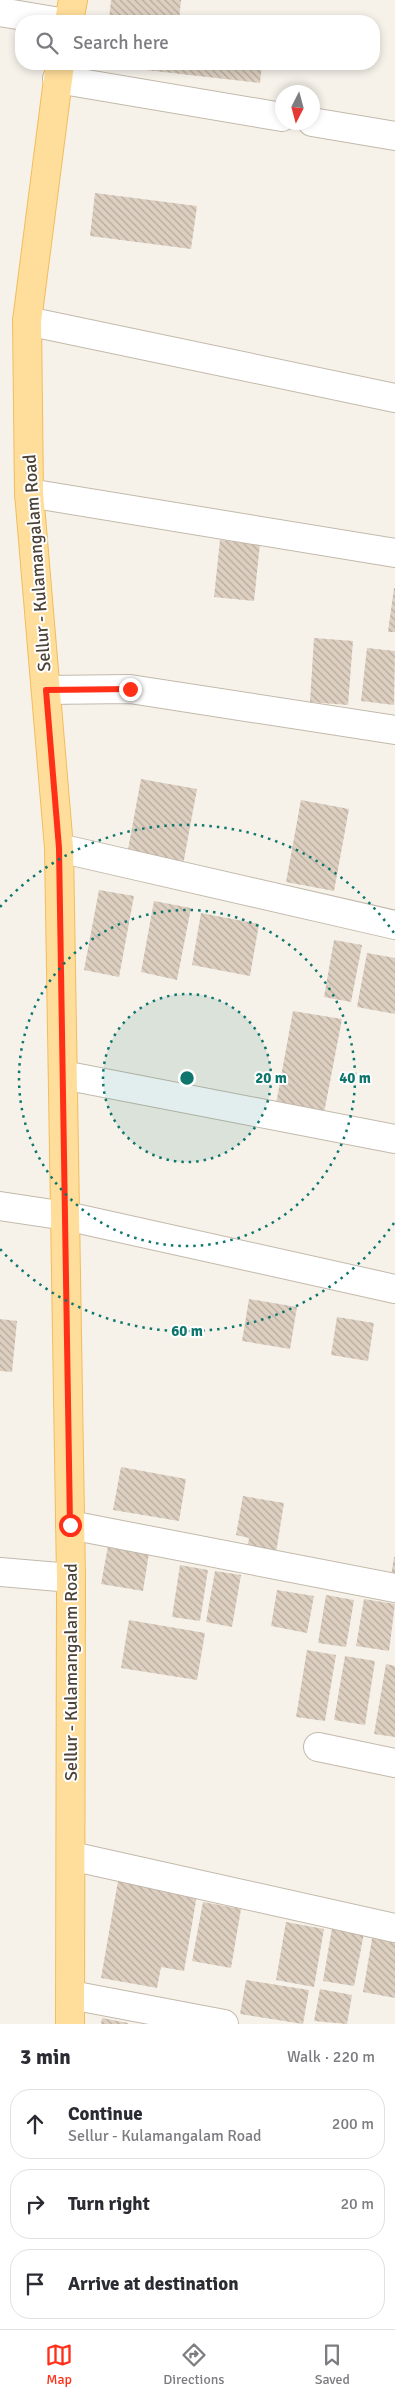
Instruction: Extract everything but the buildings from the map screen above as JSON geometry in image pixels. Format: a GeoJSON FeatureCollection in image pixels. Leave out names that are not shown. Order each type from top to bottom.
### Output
{"type":"FeatureCollection","features":[{"type":"Feature","properties":{"kind":"main road"},"geometry":{"type":"LineString","coordinates":[[70,15],[73,0]]}},
{"type":"Feature","properties":{"kind":"main road","name":"Sellur - Kulamangalam Road"},"geometry":{"type":"LineString","coordinates":[[59,71],[27,321],[29,493],[59,848],[71,1578],[70,2024]]}},
{"type":"Feature","properties":{"kind":"street"},"geometry":{"type":"LineString","coordinates":[[0,12],[18,15]]}},
{"type":"Feature","properties":{"kind":"street"},"geometry":{"type":"LineString","coordinates":[[59,71],[275,116]]}},
{"type":"Feature","properties":{"kind":"street"},"geometry":{"type":"LineString","coordinates":[[320,123],[395,136]]}},
{"type":"Feature","properties":{"kind":"street"},"geometry":{"type":"LineString","coordinates":[[27,321],[395,398]]}},
{"type":"Feature","properties":{"kind":"street"},"geometry":{"type":"LineString","coordinates":[[29,493],[395,553]]}},
{"type":"Feature","properties":{"kind":"street"},"geometry":{"type":"LineString","coordinates":[[46,690],[130,689],[395,730]]}},
{"type":"Feature","properties":{"kind":"street"},"geometry":{"type":"LineString","coordinates":[[59,848],[395,926]]}},
{"type":"Feature","properties":{"kind":"street"},"geometry":{"type":"LineString","coordinates":[[63,1075],[395,1139]]}},
{"type":"Feature","properties":{"kind":"street"},"geometry":{"type":"LineString","coordinates":[[0,1206],[66,1216],[395,1289]]}},
{"type":"Feature","properties":{"kind":"street"},"geometry":{"type":"LineString","coordinates":[[70,1525],[395,1588]]}},
{"type":"Feature","properties":{"kind":"street"},"geometry":{"type":"LineString","coordinates":[[0,1572],[71,1578]]}},
{"type":"Feature","properties":{"kind":"street"},"geometry":{"type":"LineString","coordinates":[[318,1746],[395,1763]]}},
{"type":"Feature","properties":{"kind":"street"},"geometry":{"type":"LineString","coordinates":[[71,1856],[395,1928]]}},
{"type":"Feature","properties":{"kind":"street"},"geometry":{"type":"LineString","coordinates":[[71,1995],[224,2024]]}},
{"type":"Feature","properties":{"kind":"route"},"geometry":{"type":"LineString","coordinates":[[70,1525],[59,848],[46,690],[130,689]]}}]}
